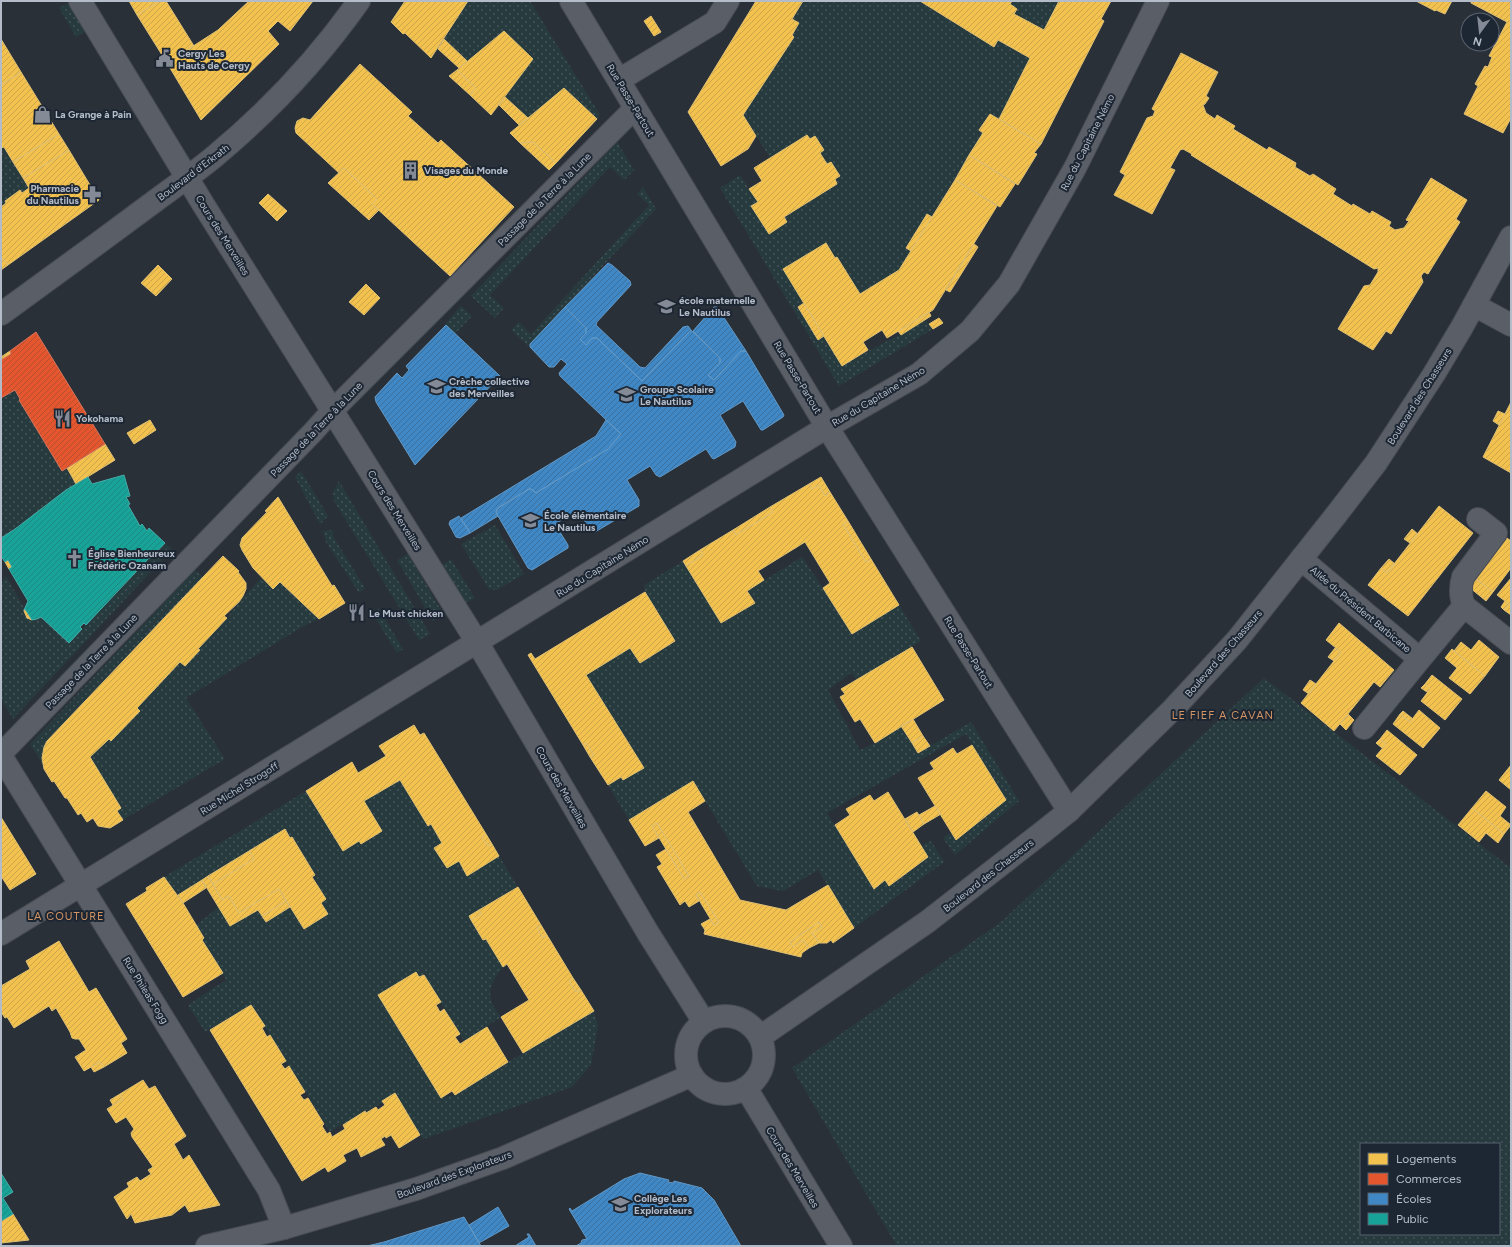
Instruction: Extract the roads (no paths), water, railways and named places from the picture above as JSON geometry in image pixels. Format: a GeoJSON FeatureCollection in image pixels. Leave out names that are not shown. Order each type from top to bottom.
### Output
{"type":"FeatureCollection","features":[{"type":"Feature","properties":{"kind":"street","name":"Cours des Merveilles"},"geometry":{"type":"LineString","coordinates":[[80,1],[187,178],[477,642],[644,926],[704,1022]]}},
{"type":"Feature","properties":{"kind":"street","name":"Boulevard d'Erkrath"},"geometry":{"type":"LineString","coordinates":[[1,314],[187,178],[235,139],[291,84],[318,54],[340,28],[358,1]]}},
{"type":"Feature","properties":{"kind":"street","name":"Rue Passe-Partout"},"geometry":{"type":"LineString","coordinates":[[571,1],[827,427],[1069,811]]}},
{"type":"Feature","properties":{"kind":"street"},"geometry":{"type":"LineString","coordinates":[[619,80],[715,22],[728,1]]}},
{"type":"Feature","properties":{"kind":"street","name":"Rue du Capitaine Némo"},"geometry":{"type":"LineString","coordinates":[[477,642],[827,427],[919,374],[970,331],[1010,284],[1075,168],[1158,1]]}},
{"type":"Feature","properties":{"kind":"street","name":"Passage de la Terre à la Lune"},"geometry":{"type":"LineString","coordinates":[[1,755],[332,411],[635,108]]}},
{"type":"Feature","properties":{"kind":"street","name":"Boulevard des Chasseurs"},"geometry":{"type":"LineString","coordinates":[[760,1037],[927,922],[1069,811],[1178,703],[1237,640],[1376,463],[1434,374],[1511,237]]}},
{"type":"Feature","properties":{"kind":"street"},"geometry":{"type":"LineString","coordinates":[[1474,305],[1511,325]]}},
{"type":"Feature","properties":{"kind":"street"},"geometry":{"type":"LineString","coordinates":[[1478,519],[1496,533],[1463,577],[1461,583],[1461,598],[1464,606],[1511,643]]}},
{"type":"Feature","properties":{"kind":"street","name":"Allée du Président Barbicane"},"geometry":{"type":"LineString","coordinates":[[1301,559],[1420,659]]}},
{"type":"Feature","properties":{"kind":"street","name":"Allée du Président Barbicane"},"geometry":{"type":"LineString","coordinates":[[1364,728],[1464,606]]}},
{"type":"Feature","properties":{"kind":"street","name":"Rue Michel Strogoff"},"geometry":{"type":"LineString","coordinates":[[1,934],[477,642]]}},
{"type":"Feature","properties":{"kind":"street","name":"Rue Phileas Fogg"},"geometry":{"type":"LineString","coordinates":[[1,755],[269,1190],[284,1228]]}},
{"type":"Feature","properties":{"kind":"street"},"geometry":{"type":"LineString","coordinates":[[718,1017],[733,1017],[748,1023],[760,1037],[764,1046],[765,1054],[762,1068],[756,1080],[746,1088],[736,1093],[719,1094],[703,1087],[692,1075],[687,1061],[687,1046],[693,1033],[704,1022],[718,1017]]}},
{"type":"Feature","properties":{"kind":"street","name":"Boulevard des Explorateurs"},"geometry":{"type":"LineString","coordinates":[[207,1246],[284,1228],[416,1189],[503,1158],[692,1075]]}},
{"type":"Feature","properties":{"kind":"street","name":"Cours des Merveilles"},"geometry":{"type":"LineString","coordinates":[[746,1088],[841,1246]]}},
{"type":"Feature","properties":{"kind":"place","name":"Cergy Les Hauts de Cergy"},"geometry":{"type":"Point","coordinates":[165,59]}},
{"type":"Feature","properties":{"kind":"place","name":"La Grange à Pain"},"geometry":{"type":"Point","coordinates":[42,114]}},
{"type":"Feature","properties":{"kind":"place","name":"Visages du Monde"},"geometry":{"type":"Point","coordinates":[411,170]}},
{"type":"Feature","properties":{"kind":"place","name":"Pharmacie du Nautilus"},"geometry":{"type":"Point","coordinates":[92,194]}},
{"type":"Feature","properties":{"kind":"place","name":"école maternelle Le Nautilus"},"geometry":{"type":"Point","coordinates":[666,306]}},
{"type":"Feature","properties":{"kind":"place","name":"Crèche collective des Merveilles"},"geometry":{"type":"Point","coordinates":[436,387]}},
{"type":"Feature","properties":{"kind":"place","name":"Groupe Scolaire Le Nautilus"},"geometry":{"type":"Point","coordinates":[627,395]}},
{"type":"Feature","properties":{"kind":"place","name":"Yokohama"},"geometry":{"type":"Point","coordinates":[63,418]}},
{"type":"Feature","properties":{"kind":"place","name":"École élémentaire Le Nautilus"},"geometry":{"type":"Point","coordinates":[531,521]}},
{"type":"Feature","properties":{"kind":"place","name":"Église Bienheureux Frédéric Ozanam"},"geometry":{"type":"Point","coordinates":[75,559]}},
{"type":"Feature","properties":{"kind":"place","name":"Le Must chicken"},"geometry":{"type":"Point","coordinates":[356,613]}},
{"type":"Feature","properties":{"kind":"place","name":"Collège Les Explorateurs"},"geometry":{"type":"Point","coordinates":[621,1204]}},
{"type":"Feature","properties":{"kind":"district","name":"LE FIEF A CAVAN"},"geometry":{"type":"Point","coordinates":[1223,715]}},
{"type":"Feature","properties":{"kind":"district","name":"LA COUTURE"},"geometry":{"type":"Point","coordinates":[66,916]}}]}
